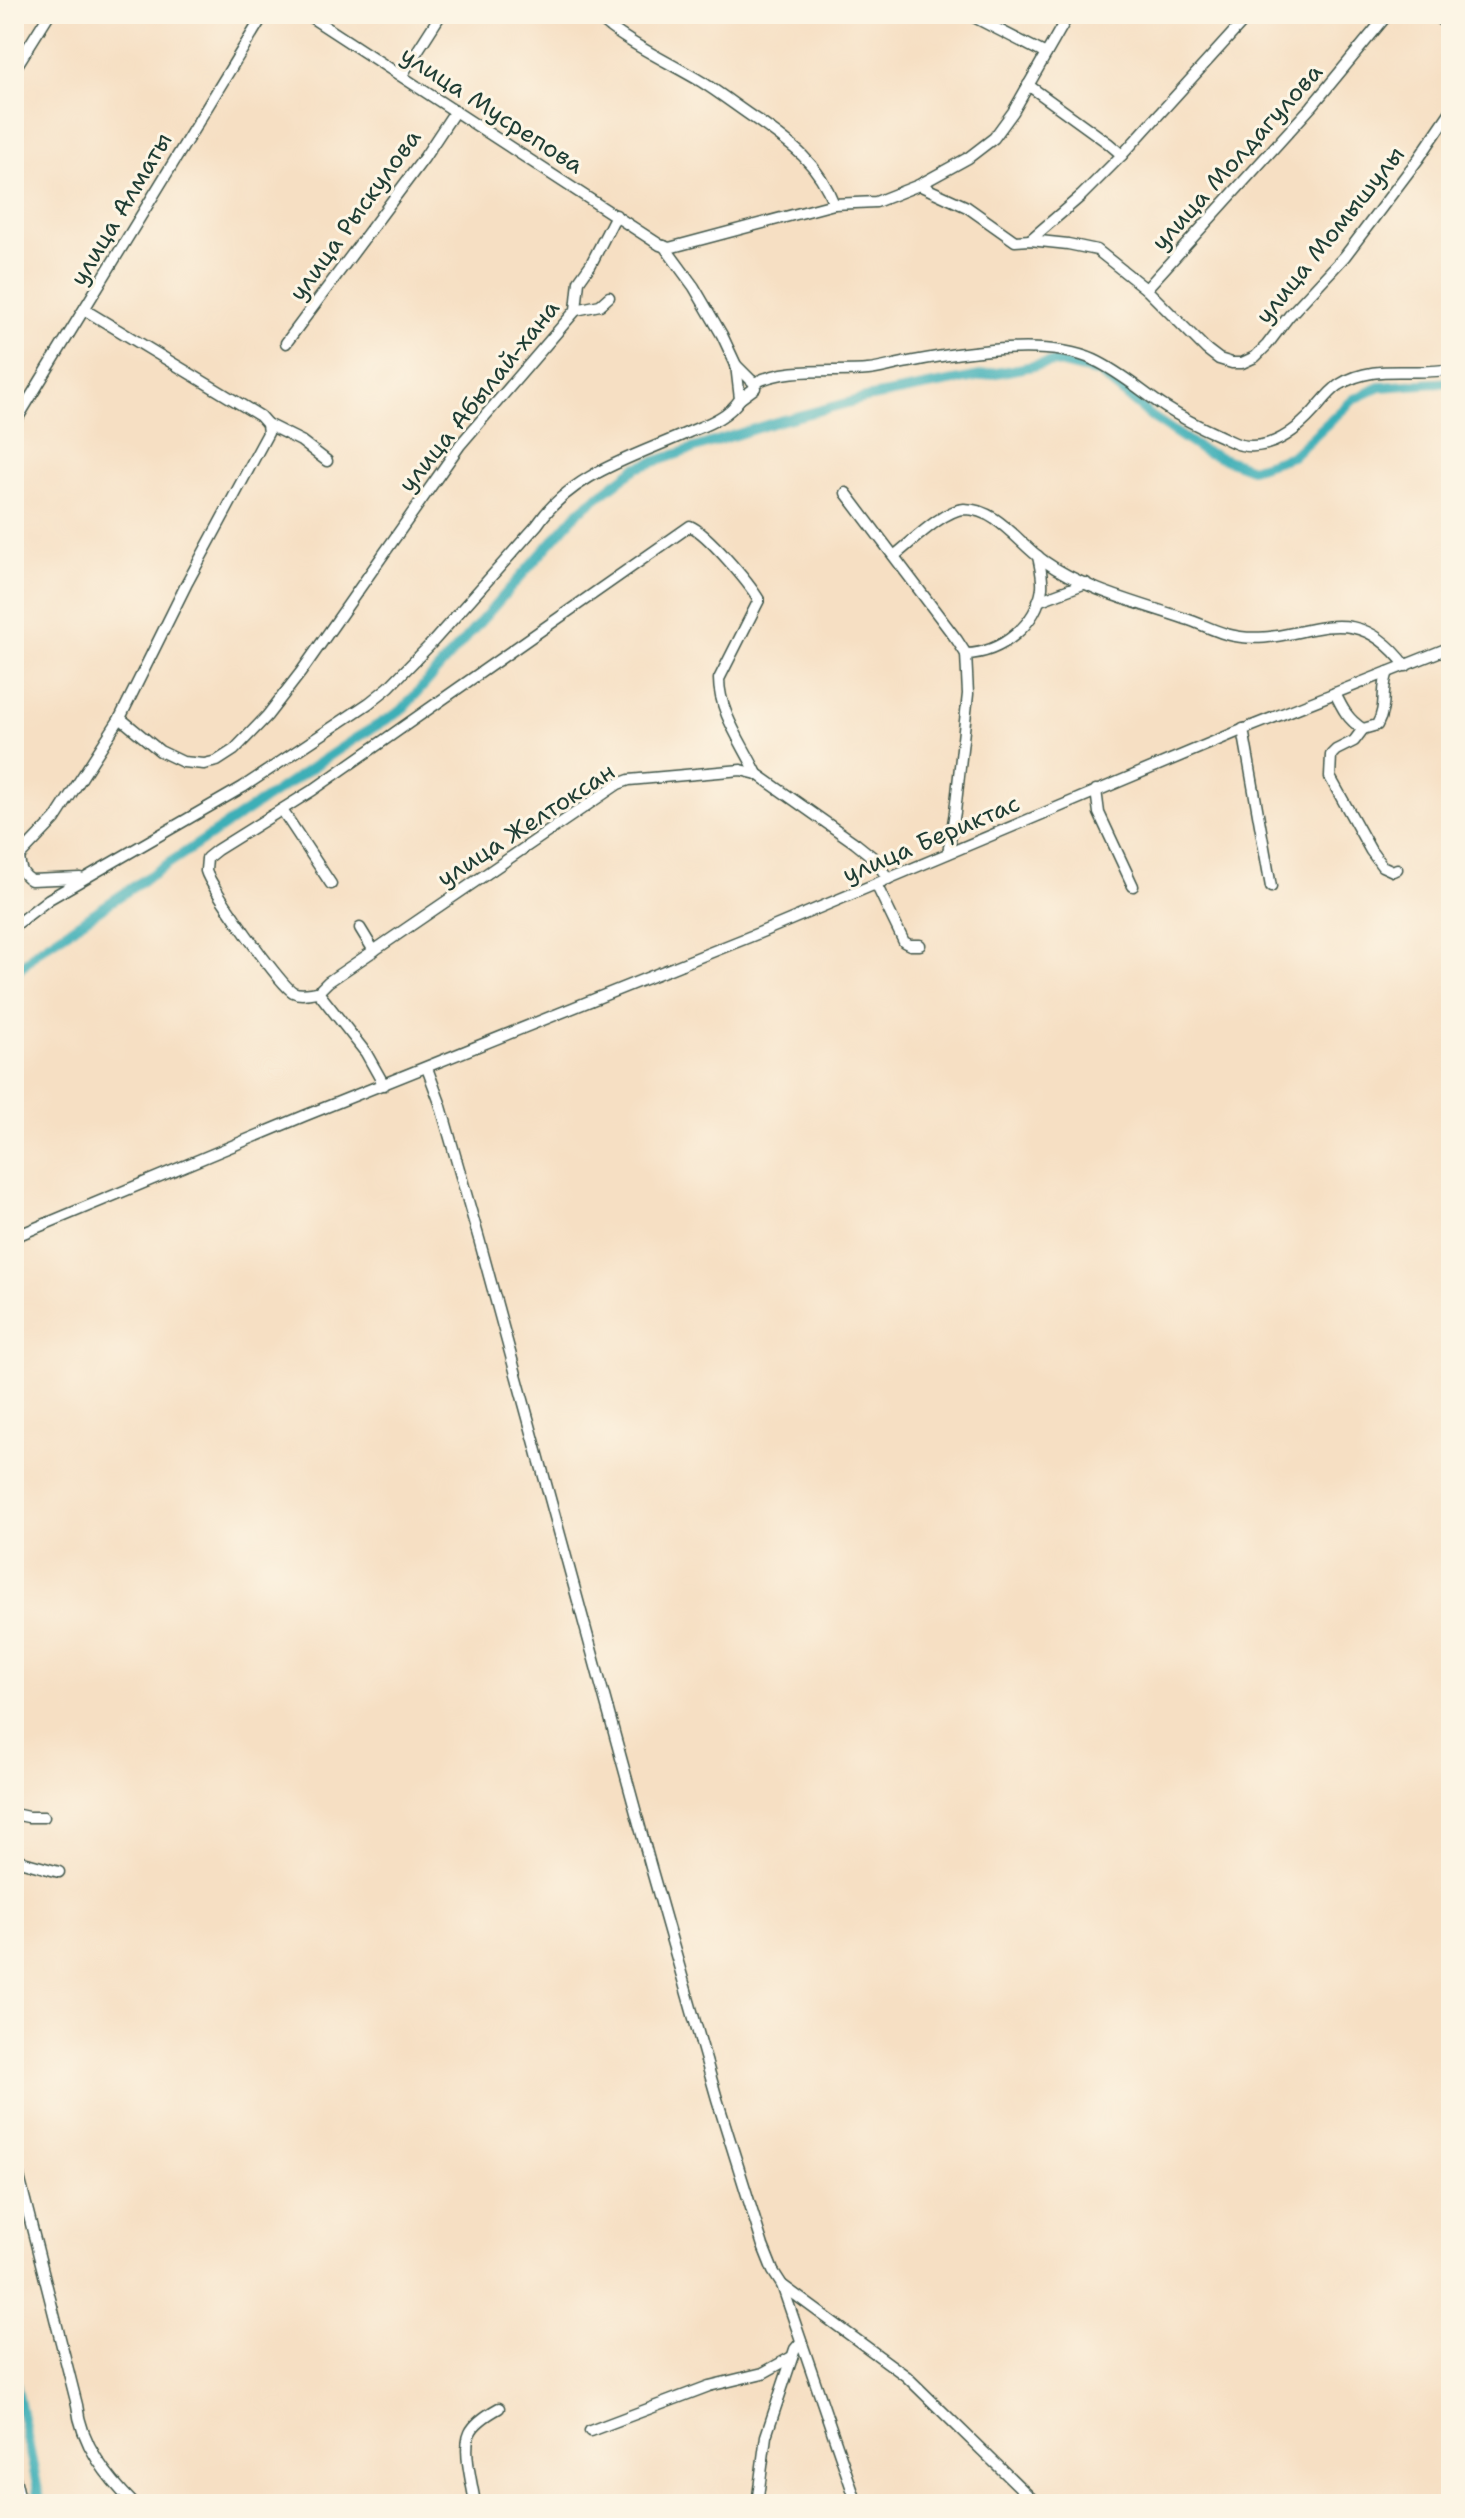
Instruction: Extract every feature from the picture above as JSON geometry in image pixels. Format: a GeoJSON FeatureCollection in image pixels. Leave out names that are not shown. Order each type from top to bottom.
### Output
{"type":"FeatureCollection","features":[{"type":"Feature","properties":{"kind":"street"},"geometry":{"type":"LineString","coordinates":[[14,70],[49,14]]}},
{"type":"Feature","properties":{"kind":"street","name":"улица Алматы"},"geometry":{"type":"LineString","coordinates":[[14,424],[264,14]]}},
{"type":"Feature","properties":{"kind":"street","name":"улица Мусрепова"},"geometry":{"type":"LineString","coordinates":[[306,14],[616,215]]}},
{"type":"Feature","properties":{"kind":"street"},"geometry":{"type":"LineString","coordinates":[[402,75],[441,14]]}},
{"type":"Feature","properties":{"kind":"street"},"geometry":{"type":"LineString","coordinates":[[594,14],[608,27],[647,52],[706,84],[794,147],[817,170],[834,204]]}},
{"type":"Feature","properties":{"kind":"street"},"geometry":{"type":"LineString","coordinates":[[968,14],[1046,54]]}},
{"type":"Feature","properties":{"kind":"street"},"geometry":{"type":"LineString","coordinates":[[616,215],[669,248],[834,204],[876,202],[919,185],[968,158],[994,138],[1013,112],[1069,14]]}},
{"type":"Feature","properties":{"kind":"street"},"geometry":{"type":"LineString","coordinates":[[1030,240],[1122,155],[1250,14]]}},
{"type":"Feature","properties":{"kind":"street","name":"улица Молдагулова"},"geometry":{"type":"LineString","coordinates":[[1146,289],[1312,106],[1388,14]]}},
{"type":"Feature","properties":{"kind":"street"},"geometry":{"type":"LineString","coordinates":[[1432,14],[1451,27]]}},
{"type":"Feature","properties":{"kind":"street"},"geometry":{"type":"LineString","coordinates":[[1028,85],[1122,155]]}},
{"type":"Feature","properties":{"kind":"street","name":"улица Рыскулова"},"geometry":{"type":"LineString","coordinates":[[286,343],[424,158],[455,111]]}},
{"type":"Feature","properties":{"kind":"street","name":"улица Момышулы"},"geometry":{"type":"LineString","coordinates":[[1146,289],[1219,359],[1242,363],[1255,357],[1361,235],[1451,111]]}},
{"type":"Feature","properties":{"kind":"street"},"geometry":{"type":"LineString","coordinates":[[919,185],[967,207],[1015,241],[1030,240],[1097,250],[1146,289]]}},
{"type":"Feature","properties":{"kind":"street","name":"улица Абылай-хана"},"geometry":{"type":"LineString","coordinates":[[120,718],[160,751],[183,762],[204,764],[217,761],[234,750],[267,716],[301,672],[460,445],[576,310],[579,281],[616,215]]}},
{"type":"Feature","properties":{"kind":"street"},"geometry":{"type":"LineString","coordinates":[[664,246],[694,287],[722,335],[736,365],[740,399]]}},
{"type":"Feature","properties":{"kind":"street"},"geometry":{"type":"LineString","coordinates":[[576,310],[600,305],[609,297]]}},
{"type":"Feature","properties":{"kind":"street"},"geometry":{"type":"LineString","coordinates":[[85,310],[260,416],[267,424],[301,441],[327,461]]}},
{"type":"Feature","properties":{"kind":"street"},"geometry":{"type":"LineString","coordinates":[[754,383],[782,374],[871,370],[911,361],[1006,349],[1062,351],[1078,354],[1108,367],[1164,406],[1200,426],[1241,445],[1257,445],[1273,443],[1290,433],[1335,388],[1358,375],[1390,370],[1451,369]]}},
{"type":"Feature","properties":{"kind":"street"},"geometry":{"type":"LineString","coordinates":[[14,926],[49,899],[243,787],[369,703],[430,645],[547,510],[579,482],[733,411],[740,399],[755,388],[754,383],[736,365]]}},
{"type":"Feature","properties":{"kind":"street"},"geometry":{"type":"LineString","coordinates":[[86,877],[31,880],[20,869],[17,860],[55,819],[120,718],[205,549],[268,433],[267,424]]}},
{"type":"Feature","properties":{"kind":"street"},"geometry":{"type":"LineString","coordinates":[[846,493],[966,654],[968,694],[948,853]]}},
{"type":"Feature","properties":{"kind":"street"},"geometry":{"type":"LineString","coordinates":[[894,556],[948,513],[960,509],[976,510],[993,517],[1058,570],[1086,583],[1227,634],[1256,638],[1334,625],[1354,626],[1372,633],[1406,666]]}},
{"type":"Feature","properties":{"kind":"street"},"geometry":{"type":"LineString","coordinates":[[384,1085],[366,1053],[318,992],[301,995],[291,991],[279,978],[243,930],[206,870],[207,858],[479,675],[690,526],[697,529],[751,587],[759,600],[719,679],[722,705],[757,774],[875,859],[888,879]]}},
{"type":"Feature","properties":{"kind":"street"},"geometry":{"type":"LineString","coordinates":[[966,654],[994,649],[1013,637],[1027,621],[1042,588],[1038,556]]}},
{"type":"Feature","properties":{"kind":"street"},"geometry":{"type":"LineString","coordinates":[[1038,601],[1086,583]]}},
{"type":"Feature","properties":{"kind":"street","name":"улица Бериктас"},"geometry":{"type":"LineString","coordinates":[[14,1237],[876,884],[1243,729],[1451,647]]}},
{"type":"Feature","properties":{"kind":"street"},"geometry":{"type":"LineString","coordinates":[[1388,672],[1383,689],[1383,714],[1377,725],[1363,729],[1354,741],[1331,755],[1330,777],[1371,851],[1382,866],[1393,871],[1397,869]]}},
{"type":"Feature","properties":{"kind":"street"},"geometry":{"type":"LineString","coordinates":[[1335,693],[1353,723],[1363,729]]}},
{"type":"Feature","properties":{"kind":"street"},"geometry":{"type":"LineString","coordinates":[[1243,729],[1271,887]]}},
{"type":"Feature","properties":{"kind":"street","name":"улица Желтоксан"},"geometry":{"type":"LineString","coordinates":[[318,992],[328,982],[618,784],[642,778],[741,770],[757,774]]}},
{"type":"Feature","properties":{"kind":"street"},"geometry":{"type":"LineString","coordinates":[[1096,790],[1099,813],[1133,886]]}},
{"type":"Feature","properties":{"kind":"street"},"geometry":{"type":"LineString","coordinates":[[282,810],[331,884]]}},
{"type":"Feature","properties":{"kind":"street"},"geometry":{"type":"LineString","coordinates":[[876,884],[904,942],[920,945]]}},
{"type":"Feature","properties":{"kind":"street"},"geometry":{"type":"LineString","coordinates":[[360,928],[374,951]]}},
{"type":"Feature","properties":{"kind":"street"},"geometry":{"type":"LineString","coordinates":[[427,1068],[475,1224],[712,2084],[763,2246],[782,2285],[857,2504]]}},
{"type":"Feature","properties":{"kind":"street"},"geometry":{"type":"LineString","coordinates":[[14,1814],[44,1817]]}},
{"type":"Feature","properties":{"kind":"street"},"geometry":{"type":"LineString","coordinates":[[14,1856],[23,1862],[59,1872]]}},
{"type":"Feature","properties":{"kind":"street"},"geometry":{"type":"LineString","coordinates":[[14,2157],[77,2405],[78,2421],[109,2479],[134,2504]]}},
{"type":"Feature","properties":{"kind":"street"},"geometry":{"type":"LineString","coordinates":[[782,2285],[906,2376],[1037,2504]]}},
{"type":"Feature","properties":{"kind":"street"},"geometry":{"type":"LineString","coordinates":[[757,2504],[766,2436],[792,2357],[801,2342]]}},
{"type":"Feature","properties":{"kind":"street"},"geometry":{"type":"LineString","coordinates":[[590,2431],[709,2386],[763,2373],[792,2357]]}},
{"type":"Feature","properties":{"kind":"street"},"geometry":{"type":"LineString","coordinates":[[475,2504],[467,2458],[469,2433],[499,2408]]}},
{"type":"Feature","properties":{"kind":"street"},"geometry":{"type":"LineString","coordinates":[[14,2474],[21,2504]]}},
{"type":"Feature","properties":{"kind":"waterway"},"geometry":{"type":"LineString","coordinates":[[14,975],[36,952],[401,711],[579,511],[636,468],[776,422],[866,398],[1054,362],[1099,373],[1152,417],[1203,451],[1251,469],[1292,456],[1354,399],[1380,387],[1451,382]]}},
{"type":"Feature","properties":{"kind":"waterway"},"geometry":{"type":"LineString","coordinates":[[14,2375],[41,2504]]}}]}
